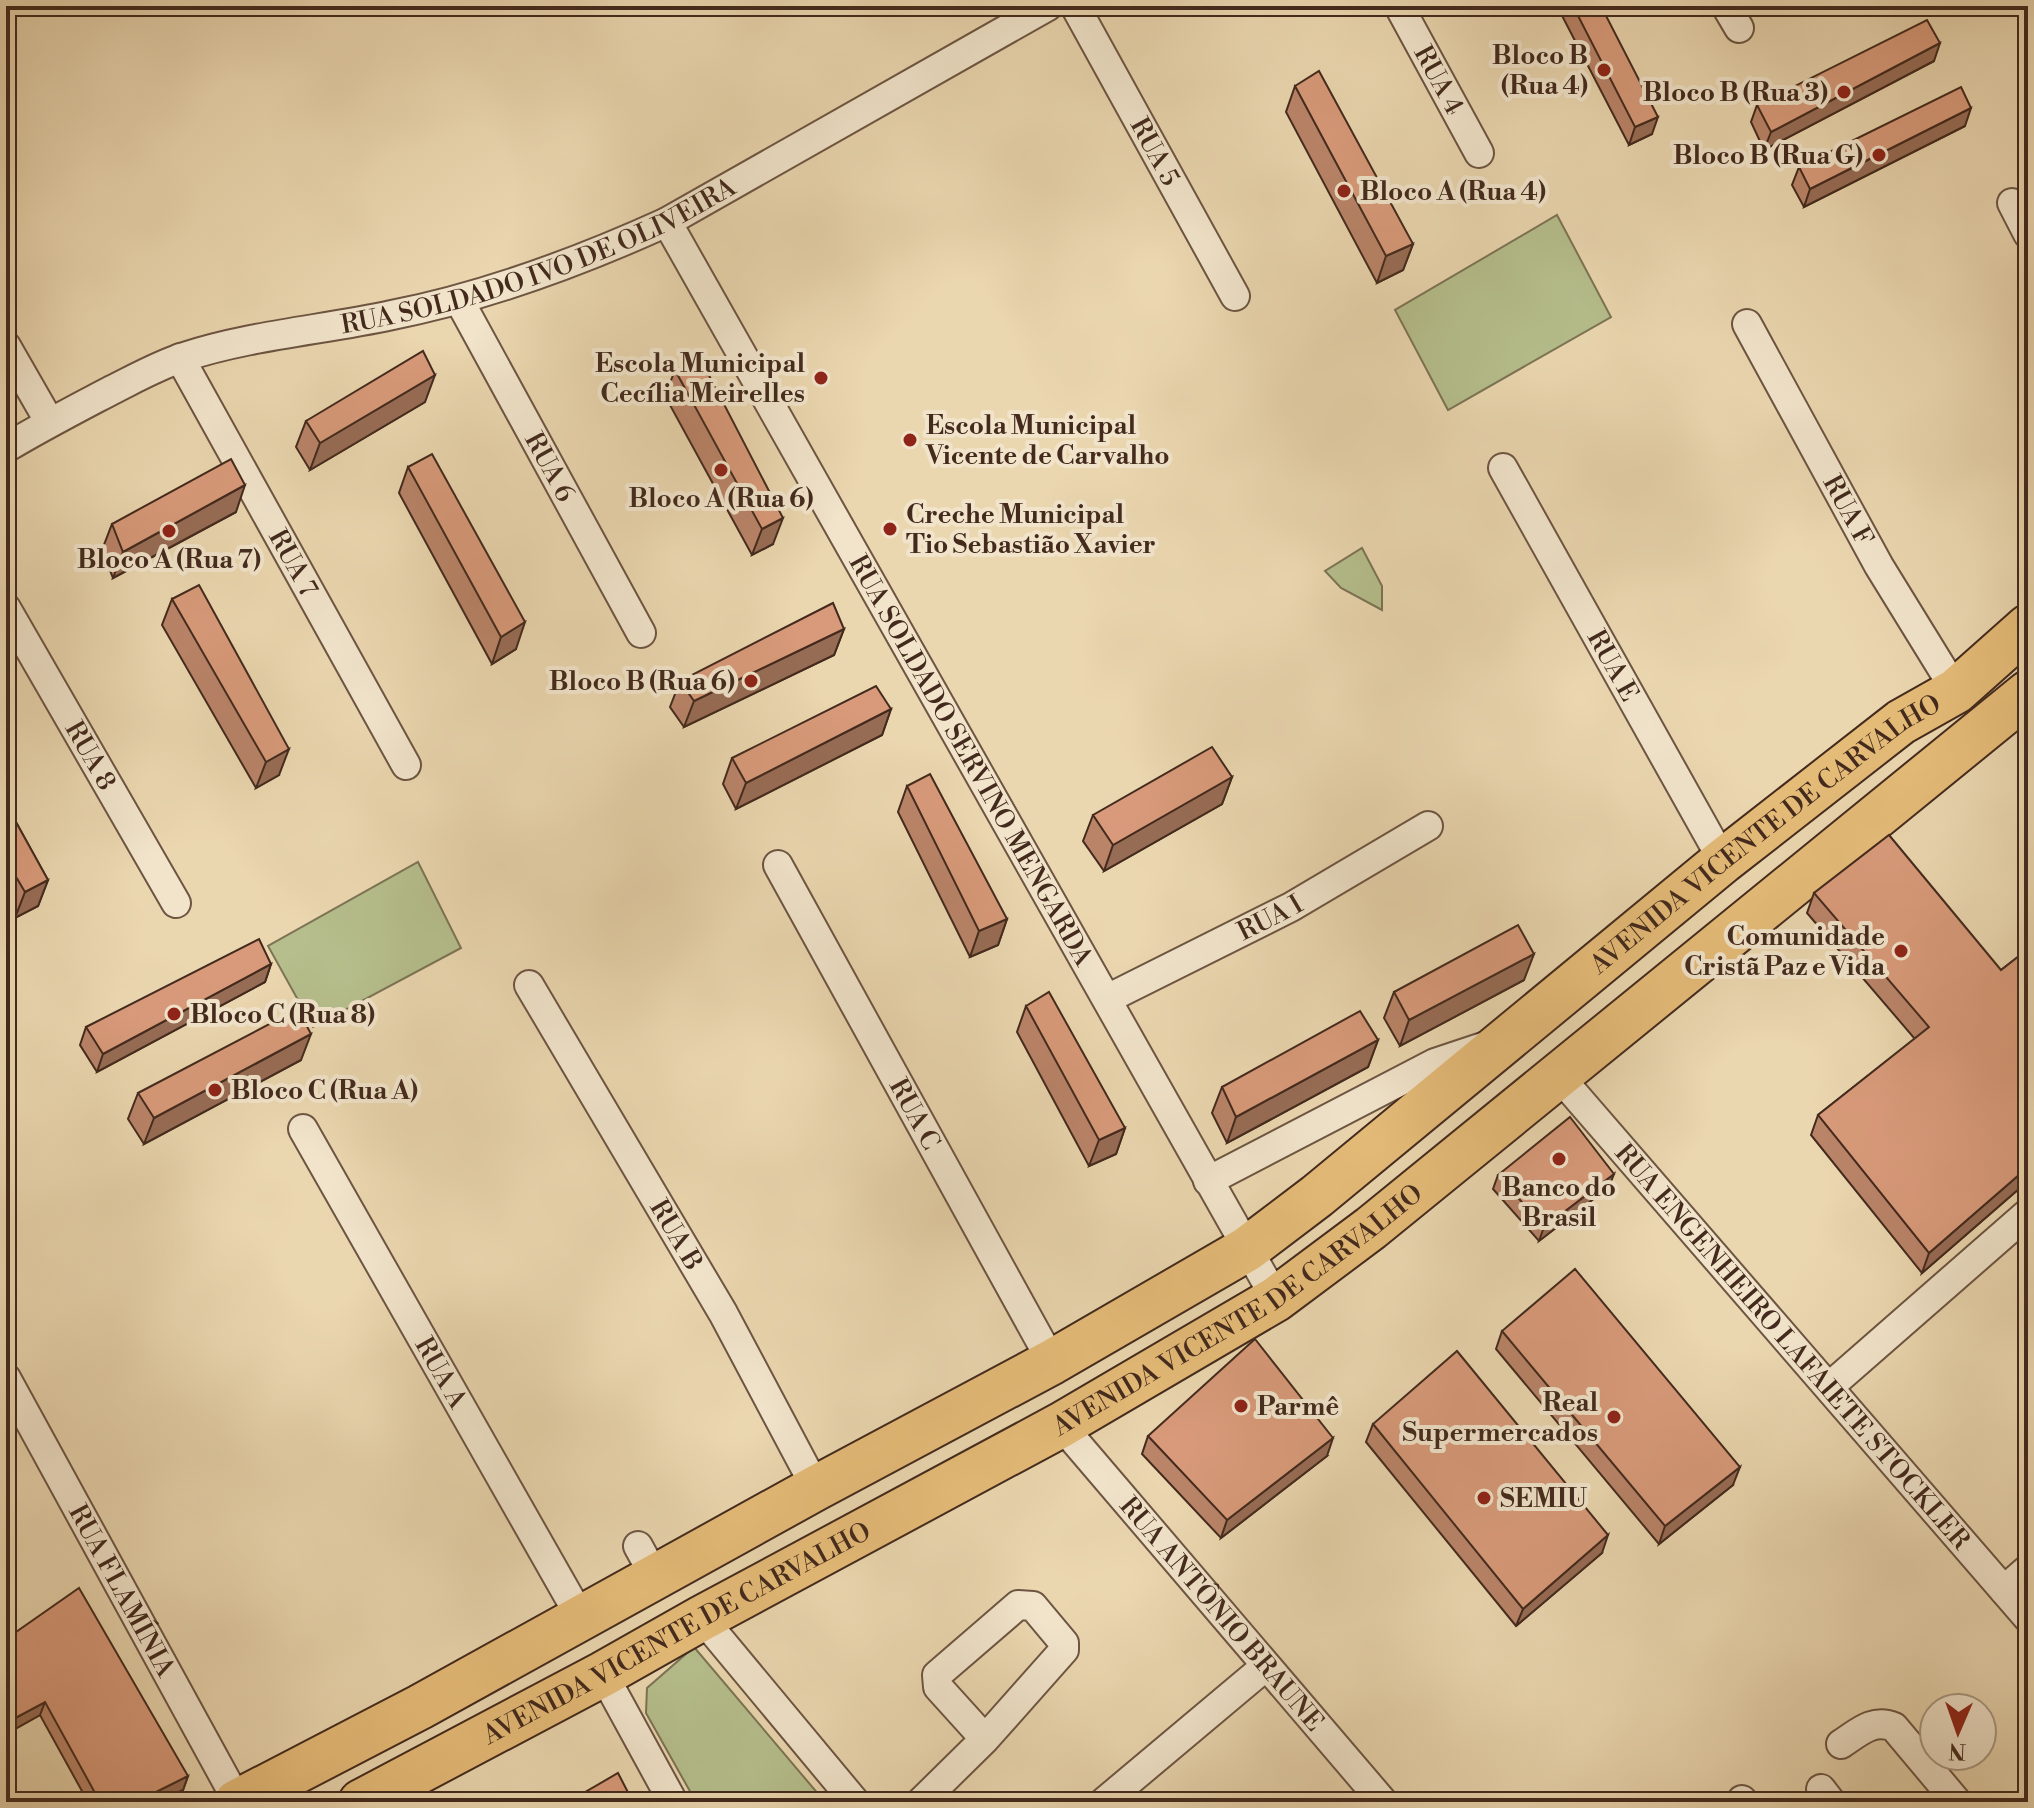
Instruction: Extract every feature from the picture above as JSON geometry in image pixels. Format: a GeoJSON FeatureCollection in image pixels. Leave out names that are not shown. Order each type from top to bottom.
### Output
{"type":"FeatureCollection","features":[{"type":"Feature","properties":{"kind":"main road","name":"AVENIDA VICENTE DE CARVALHO"},"geometry":{"type":"LineString","coordinates":[[238,1802],[581,1618],[646,1561],[816,1488],[1052,1362],[1247,1249],[1317,1196],[1723,861],[1901,722],[1956,691],[2028,627]]}},
{"type":"Feature","properties":{"kind":"main road","name":"AVENIDA VICENTE DE CARVALHO"},"geometry":{"type":"LineString","coordinates":[[361,1802],[1061,1425],[1276,1299],[1371,1228],[2028,693]]}},
{"type":"Feature","properties":{"kind":"street","name":"RUA SOLDADO IVO DE OLIVEIRA"},"geometry":{"type":"LineString","coordinates":[[6,448],[49,421],[180,358],[221,345],[391,316],[459,300],[537,276],[605,250],[667,222],[1048,6]]}},
{"type":"Feature","properties":{"kind":"street","name":"RUA 5"},"geometry":{"type":"LineString","coordinates":[[1075,6],[1235,296]]}},
{"type":"Feature","properties":{"kind":"street","name":"RUA 4"},"geometry":{"type":"LineString","coordinates":[[1399,6],[1479,153]]}},
{"type":"Feature","properties":{"kind":"street"},"geometry":{"type":"LineString","coordinates":[[2012,203],[2028,234]]}},
{"type":"Feature","properties":{"kind":"street","name":"RUA SOLDADO SERVINO MENGARDA"},"geometry":{"type":"LineString","coordinates":[[667,222],[1276,1299]]}},
{"type":"Feature","properties":{"kind":"street","name":"RUA 6"},"geometry":{"type":"LineString","coordinates":[[459,300],[641,633]]}},
{"type":"Feature","properties":{"kind":"street","name":"RUA F"},"geometry":{"type":"LineString","coordinates":[[1747,324],[1879,566],[1956,691]]}},
{"type":"Feature","properties":{"kind":"street"},"geometry":{"type":"LineString","coordinates":[[6,346],[49,421]]}},
{"type":"Feature","properties":{"kind":"street","name":"RUA 7"},"geometry":{"type":"LineString","coordinates":[[180,358],[406,765]]}},
{"type":"Feature","properties":{"kind":"street","name":"RUA E"},"geometry":{"type":"LineString","coordinates":[[1503,468],[1723,861]]}},
{"type":"Feature","properties":{"kind":"street","name":"RUA 8"},"geometry":{"type":"LineString","coordinates":[[6,608],[176,903]]}},
{"type":"Feature","properties":{"kind":"street","name":"RUA I"},"geometry":{"type":"LineString","coordinates":[[1107,999],[1291,907],[1428,826]]}},
{"type":"Feature","properties":{"kind":"street","name":"RUA C"},"geometry":{"type":"LineString","coordinates":[[778,865],[1052,1362]]}},
{"type":"Feature","properties":{"kind":"street","name":"RUA B"},"geometry":{"type":"LineString","coordinates":[[529,985],[723,1313],[816,1488]]}},
{"type":"Feature","properties":{"kind":"street","name":"AVENIDA VICENTE DE CARVALHO"},"geometry":{"type":"LineString","coordinates":[[1208,1181],[1435,1063],[1501,1042]]}},
{"type":"Feature","properties":{"kind":"street","name":"RUA ENGENHEIRO LAFAIETE STOCKLER"},"geometry":{"type":"LineString","coordinates":[[1557,1074],[2028,1618]]}},
{"type":"Feature","properties":{"kind":"street","name":"RUA A"},"geometry":{"type":"LineString","coordinates":[[303,1129],[581,1618]]}},
{"type":"Feature","properties":{"kind":"street"},"geometry":{"type":"LineString","coordinates":[[1829,1387],[2028,1213]]}},
{"type":"Feature","properties":{"kind":"street","name":"RUA FLAMÍNIA"},"geometry":{"type":"LineString","coordinates":[[6,1378],[238,1802]]}},
{"type":"Feature","properties":{"kind":"street","name":"RUA ANTÔNIO BRAUNE"},"geometry":{"type":"LineString","coordinates":[[1061,1425],[1383,1802]]}},
{"type":"Feature","properties":{"kind":"street"},"geometry":{"type":"LineString","coordinates":[[2004,1590],[2028,1569]]}},
{"type":"Feature","properties":{"kind":"street"},"geometry":{"type":"LineString","coordinates":[[921,1802],[985,1739],[1064,1650],[1064,1643],[1033,1606],[1018,1605],[937,1675],[938,1687],[985,1739]]}},
{"type":"Feature","properties":{"kind":"street"},"geometry":{"type":"LineString","coordinates":[[702,1618],[855,1802]]}},
{"type":"Feature","properties":{"kind":"street"},"geometry":{"type":"LineString","coordinates":[[1104,1802],[1266,1666]]}},
{"type":"Feature","properties":{"kind":"street"},"geometry":{"type":"LineString","coordinates":[[603,1674],[673,1802]]}},
{"type":"Feature","properties":{"kind":"street"},"geometry":{"type":"LineString","coordinates":[[1841,1744],[1873,1724],[1886,1723],[1894,1727],[1957,1802]]}},
{"type":"Feature","properties":{"kind":"green space"},"geometry":{"type":"Polygon","coordinates":[[[1557,215],[1611,317],[1448,410],[1395,310],[1557,215]]]}},
{"type":"Feature","properties":{"kind":"green space"},"geometry":{"type":"Polygon","coordinates":[[[1362,548],[1382,586],[1382,610],[1341,588],[1325,571],[1362,548]]]}},
{"type":"Feature","properties":{"kind":"green space"},"geometry":{"type":"Polygon","coordinates":[[[418,862],[461,948],[313,1027],[268,946],[418,862]]]}},
{"type":"Feature","properties":{"kind":"green space"},"geometry":{"type":"Polygon","coordinates":[[[694,1647],[825,1802],[696,1802],[646,1713],[647,1688],[694,1647]]]}},
{"type":"Feature","properties":{"kind":"building"},"geometry":{"type":"Polygon","coordinates":[[[1573,6],[1601,6],[1658,117],[1635,127],[1573,6]]]}},
{"type":"Feature","properties":{"kind":"building"},"geometry":{"type":"Polygon","coordinates":[[[1927,20],[1940,43],[1771,132],[1757,105],[1927,20]]]}},
{"type":"Feature","properties":{"kind":"building"},"geometry":{"type":"Polygon","coordinates":[[[1319,71],[1413,244],[1386,256],[1295,86],[1319,71]]]}},
{"type":"Feature","properties":{"kind":"building"},"geometry":{"type":"Polygon","coordinates":[[[1961,87],[1971,108],[1810,189],[1799,167],[1961,87]]]}},
{"type":"Feature","properties":{"kind":"building"},"geometry":{"type":"Polygon","coordinates":[[[423,351],[435,375],[320,443],[306,421],[423,351]]]}},
{"type":"Feature","properties":{"kind":"building"},"geometry":{"type":"Polygon","coordinates":[[[700,358],[783,518],[762,529],[675,370],[700,358]]]}},
{"type":"Feature","properties":{"kind":"building"},"geometry":{"type":"Polygon","coordinates":[[[432,454],[525,622],[501,637],[408,467],[432,454]]]}},
{"type":"Feature","properties":{"kind":"building"},"geometry":{"type":"Polygon","coordinates":[[[231,459],[245,485],[123,552],[112,524],[231,459]]]}},
{"type":"Feature","properties":{"kind":"building"},"geometry":{"type":"Polygon","coordinates":[[[199,585],[289,749],[266,762],[172,599],[199,585]]]}},
{"type":"Feature","properties":{"kind":"building"},"geometry":{"type":"Polygon","coordinates":[[[833,603],[844,629],[694,701],[680,681],[833,603]]]}},
{"type":"Feature","properties":{"kind":"building"},"geometry":{"type":"Polygon","coordinates":[[[876,686],[891,709],[746,783],[732,758],[876,686]]]}},
{"type":"Feature","properties":{"kind":"building"},"geometry":{"type":"Polygon","coordinates":[[[1212,747],[1232,777],[1113,845],[1093,815],[1212,747]]]}},
{"type":"Feature","properties":{"kind":"building"},"geometry":{"type":"Polygon","coordinates":[[[930,774],[1007,919],[979,931],[907,786],[930,774]]]}},
{"type":"Feature","properties":{"kind":"building"},"geometry":{"type":"Polygon","coordinates":[[[6,804],[48,880],[25,892],[6,860],[6,804]]]}},
{"type":"Feature","properties":{"kind":"building"},"geometry":{"type":"Polygon","coordinates":[[[1889,835],[2001,970],[2028,949],[2028,1167],[1929,1253],[1818,1115],[1929,1027],[1814,893],[1889,835]]]}},
{"type":"Feature","properties":{"kind":"building"},"geometry":{"type":"Polygon","coordinates":[[[1518,925],[1534,954],[1409,1020],[1394,992],[1518,925]]]}},
{"type":"Feature","properties":{"kind":"building"},"geometry":{"type":"Polygon","coordinates":[[[259,939],[271,964],[103,1054],[86,1027],[259,939]]]}},
{"type":"Feature","properties":{"kind":"building"},"geometry":{"type":"Polygon","coordinates":[[[1049,992],[1125,1128],[1099,1140],[1026,1006],[1049,992]]]}},
{"type":"Feature","properties":{"kind":"building"},"geometry":{"type":"Polygon","coordinates":[[[298,1009],[311,1034],[154,1118],[138,1093],[298,1009]]]}},
{"type":"Feature","properties":{"kind":"building"},"geometry":{"type":"Polygon","coordinates":[[[1360,1011],[1378,1040],[1236,1117],[1222,1087],[1360,1011]]]}},
{"type":"Feature","properties":{"kind":"building","name":"Banco do Brasil"},"geometry":{"type":"Polygon","coordinates":[[[1570,1117],[1614,1174],[1544,1227],[1498,1175],[1570,1117]]]}},
{"type":"Feature","properties":{"kind":"building","name":"Real Supermercados"},"geometry":{"type":"Polygon","coordinates":[[[1575,1269],[1740,1467],[1665,1526],[1502,1331],[1575,1269]]]}},
{"type":"Feature","properties":{"kind":"building","name":"Parmê"},"geometry":{"type":"Polygon","coordinates":[[[1255,1339],[1333,1438],[1227,1520],[1148,1436],[1255,1339]]]}},
{"type":"Feature","properties":{"kind":"building","name":"SEMIU"},"geometry":{"type":"Polygon","coordinates":[[[1457,1351],[1608,1535],[1523,1609],[1373,1424],[1457,1351]]]}},
{"type":"Feature","properties":{"kind":"building"},"geometry":{"type":"Polygon","coordinates":[[[79,1588],[188,1776],[136,1802],[100,1802],[45,1702],[6,1723],[6,1639],[79,1588]]]}},
{"type":"Feature","properties":{"kind":"building"},"geometry":{"type":"Polygon","coordinates":[[[618,1773],[633,1802],[568,1802],[618,1773]]]}},
{"type":"Feature","properties":{"kind":"place","name":"Bloco B (Rua 4)"},"geometry":{"type":"Point","coordinates":[1604,70]}},
{"type":"Feature","properties":{"kind":"place","name":"Bloco B (Rua 3)"},"geometry":{"type":"Point","coordinates":[1844,92]}},
{"type":"Feature","properties":{"kind":"place","name":"Bloco B (Rua G)"},"geometry":{"type":"Point","coordinates":[1879,155]}},
{"type":"Feature","properties":{"kind":"place","name":"Bloco A (Rua 4)"},"geometry":{"type":"Point","coordinates":[1344,191]}},
{"type":"Feature","properties":{"kind":"place","name":"Escola Municipal Cecília Meirelles"},"geometry":{"type":"Point","coordinates":[821,378]}},
{"type":"Feature","properties":{"kind":"place","name":"Escola Municipal Vicente de Carvalho"},"geometry":{"type":"Point","coordinates":[910,440]}},
{"type":"Feature","properties":{"kind":"place","name":"Bloco A (Rua 6)"},"geometry":{"type":"Point","coordinates":[721,470]}},
{"type":"Feature","properties":{"kind":"place","name":"Creche Municipal Tio Sebastião Xavier"},"geometry":{"type":"Point","coordinates":[890,529]}},
{"type":"Feature","properties":{"kind":"place","name":"Bloco A (Rua 7)"},"geometry":{"type":"Point","coordinates":[169,531]}},
{"type":"Feature","properties":{"kind":"place","name":"Bloco B (Rua 6)"},"geometry":{"type":"Point","coordinates":[751,681]}},
{"type":"Feature","properties":{"kind":"place","name":"Comunidade Cristã Paz e Vida"},"geometry":{"type":"Point","coordinates":[1901,951]}},
{"type":"Feature","properties":{"kind":"place","name":"Bloco C (Rua 8)"},"geometry":{"type":"Point","coordinates":[174,1014]}},
{"type":"Feature","properties":{"kind":"place","name":"Bloco C (Rua A)"},"geometry":{"type":"Point","coordinates":[215,1090]}},
{"type":"Feature","properties":{"kind":"place","name":"Banco do Brasil"},"geometry":{"type":"Point","coordinates":[1559,1159]}},
{"type":"Feature","properties":{"kind":"place","name":"Parmê"},"geometry":{"type":"Point","coordinates":[1241,1406]}},
{"type":"Feature","properties":{"kind":"place","name":"Real Supermercados"},"geometry":{"type":"Point","coordinates":[1614,1417]}},
{"type":"Feature","properties":{"kind":"place","name":"SEMIU"},"geometry":{"type":"Point","coordinates":[1484,1498]}}]}
